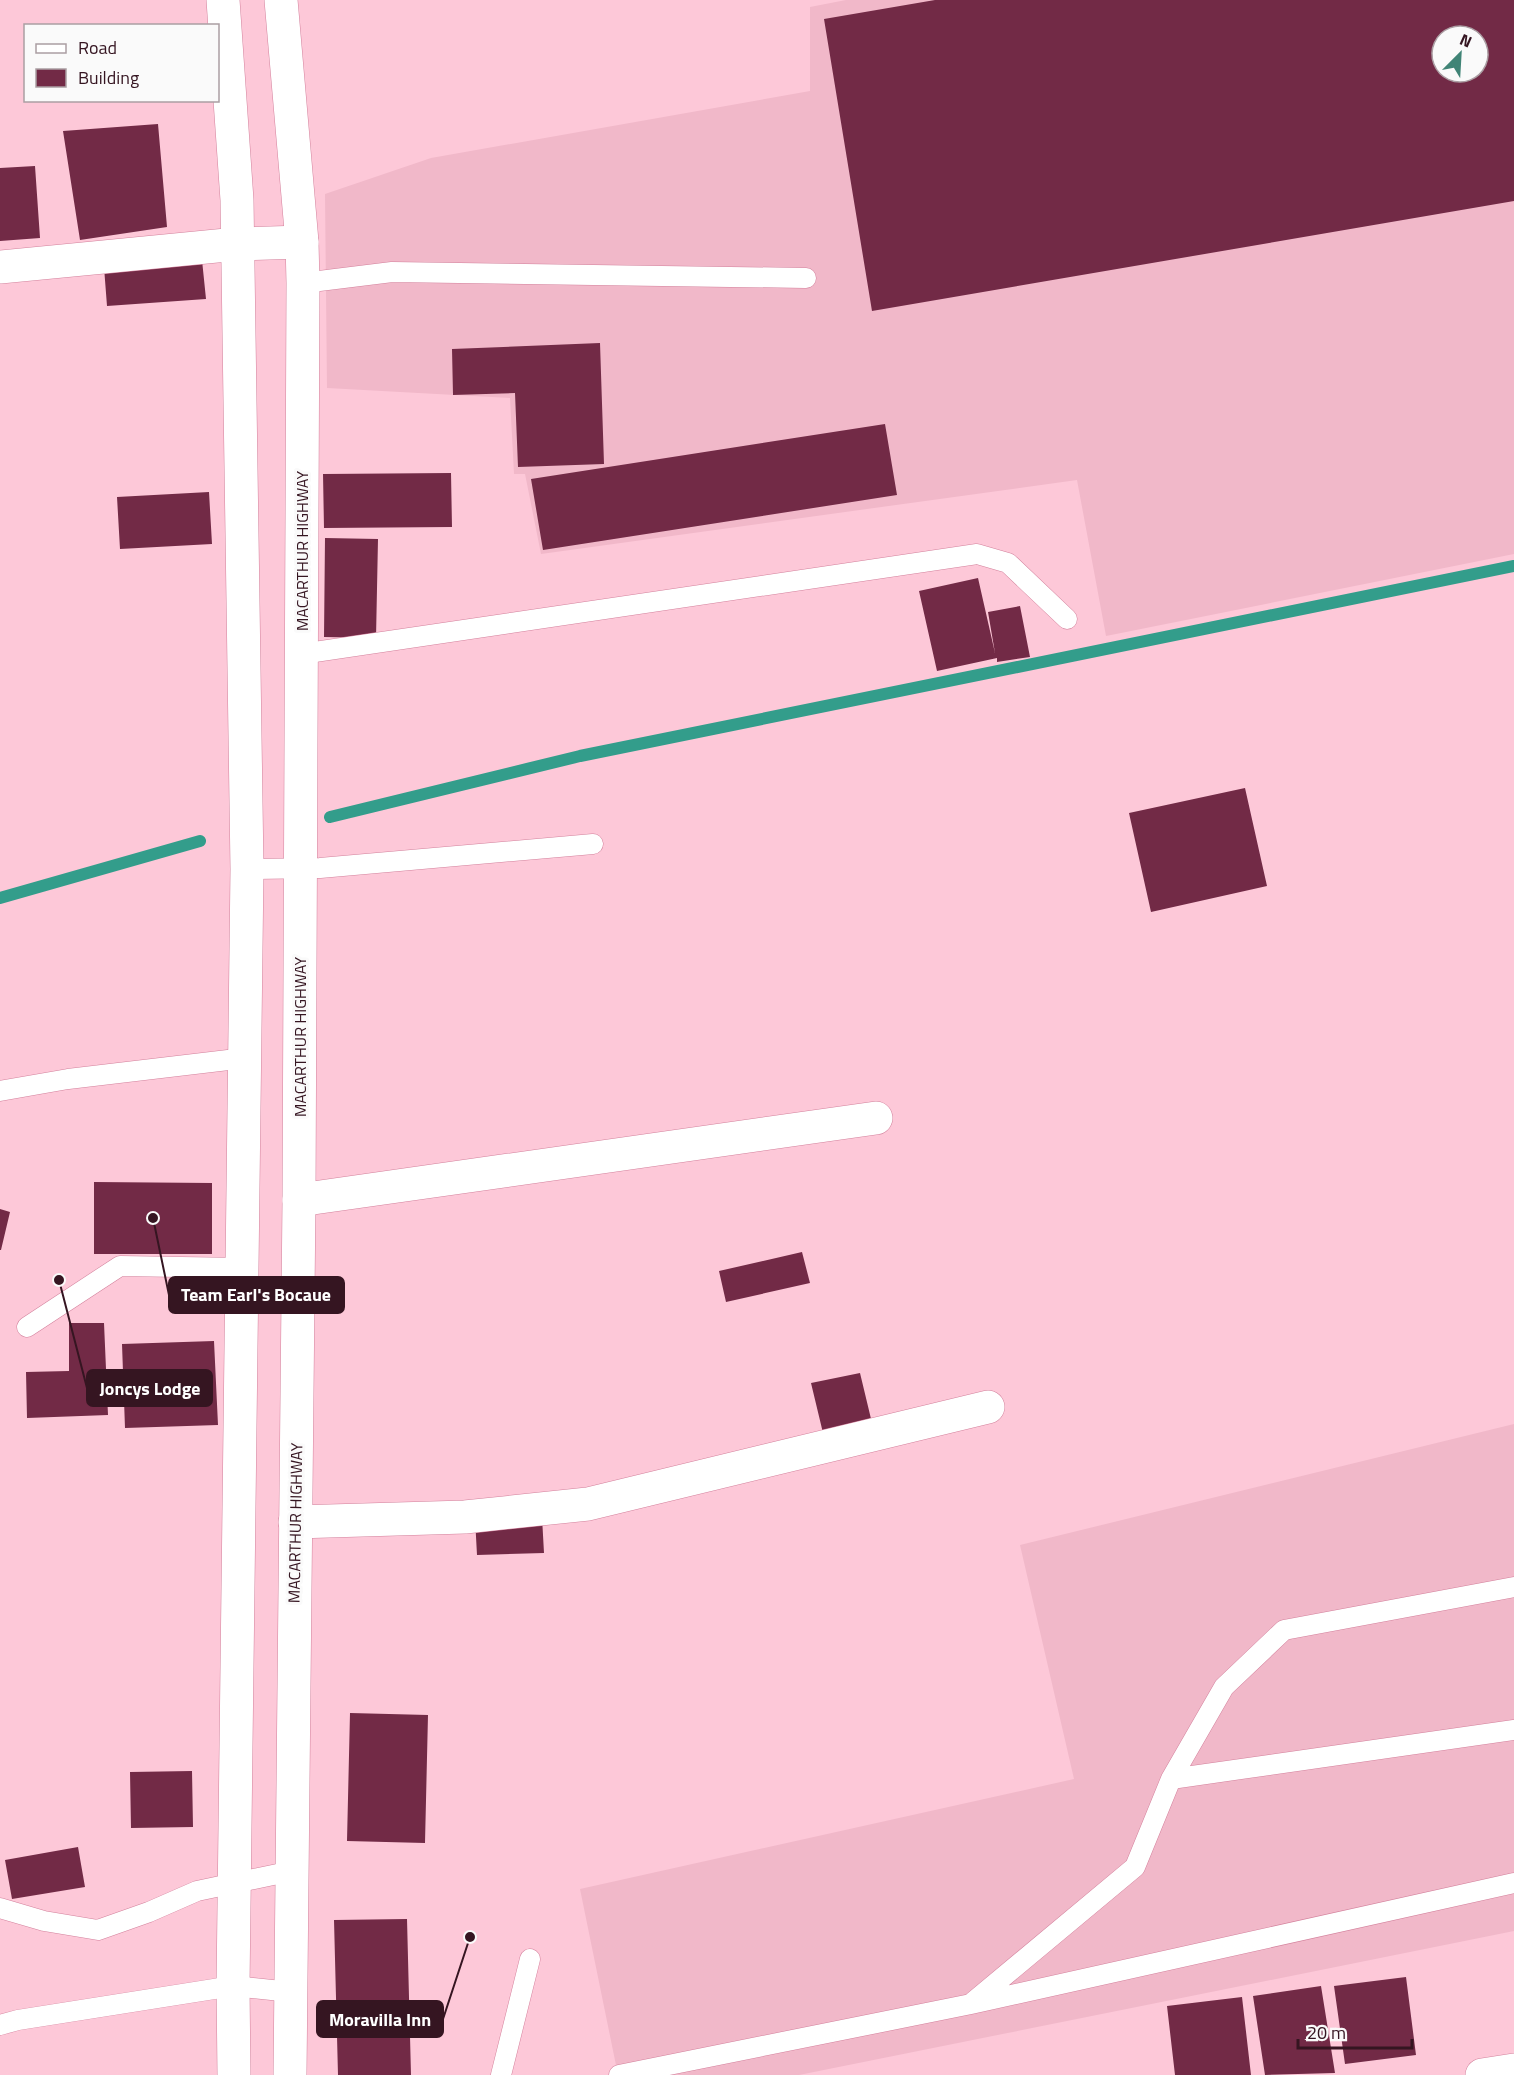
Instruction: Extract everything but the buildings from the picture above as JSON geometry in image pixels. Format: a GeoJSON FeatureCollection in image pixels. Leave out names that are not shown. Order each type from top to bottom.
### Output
{"type":"FeatureCollection","features":[{"type":"Feature","properties":{"kind":"main road"},"geometry":{"type":"LineString","coordinates":[[223,0],[237,200],[247,869],[232,1986],[234,2075]]}},
{"type":"Feature","properties":{"kind":"main road","name":"MACARTHUR HIGHWAY"},"geometry":{"type":"LineString","coordinates":[[281,0],[302,243],[303,283],[299,1200],[290,2075]]}},
{"type":"Feature","properties":{"kind":"main road"},"geometry":{"type":"LineString","coordinates":[[0,267],[237,244],[302,243]]}},
{"type":"Feature","properties":{"kind":"main road"},"geometry":{"type":"LineString","coordinates":[[299,1200],[876,1118]]}},
{"type":"Feature","properties":{"kind":"main road"},"geometry":{"type":"LineString","coordinates":[[295,1522],[465,1517],[588,1504],[988,1407]]}},
{"type":"Feature","properties":{"kind":"main road"},"geometry":{"type":"LineString","coordinates":[[1482,2075],[1514,2070]]}},
{"type":"Feature","properties":{"kind":"lane"},"geometry":{"type":"LineString","coordinates":[[303,283],[392,272],[806,278]]}},
{"type":"Feature","properties":{"kind":"lane"},"geometry":{"type":"LineString","coordinates":[[301,654],[977,554],[1008,563],[1067,619]]}},
{"type":"Feature","properties":{"kind":"lane"},"geometry":{"type":"LineString","coordinates":[[247,869],[300,868],[593,844]]}},
{"type":"Feature","properties":{"kind":"lane"},"geometry":{"type":"LineString","coordinates":[[0,1091],[68,1079],[244,1058]]}},
{"type":"Feature","properties":{"kind":"lane"},"geometry":{"type":"LineString","coordinates":[[27,1327],[120,1266],[242,1268]]}},
{"type":"Feature","properties":{"kind":"lane"},"geometry":{"type":"LineString","coordinates":[[970,2004],[1135,1867],[1171,1779],[1224,1687],[1284,1630],[1514,1587]]}},
{"type":"Feature","properties":{"kind":"lane"},"geometry":{"type":"LineString","coordinates":[[1171,1779],[1514,1730]]}},
{"type":"Feature","properties":{"kind":"lane"},"geometry":{"type":"LineString","coordinates":[[0,1908],[44,1921],[98,1930],[149,1912],[197,1891],[292,1871]]}},
{"type":"Feature","properties":{"kind":"lane"},"geometry":{"type":"LineString","coordinates":[[619,2075],[970,2004],[1514,1883]]}},
{"type":"Feature","properties":{"kind":"lane"},"geometry":{"type":"LineString","coordinates":[[501,2075],[530,1959]]}},
{"type":"Feature","properties":{"kind":"lane"},"geometry":{"type":"LineString","coordinates":[[0,2025],[18,2020],[232,1986],[291,1992]]}},
{"type":"Feature","properties":{"kind":"shaded area"},"geometry":{"type":"Polygon","coordinates":[[[846,0],[1514,0],[1514,554],[1106,636],[1077,480],[541,554],[525,474],[514,474],[510,398],[327,388],[325,194],[431,158],[810,91],[810,7],[846,0]]]}},
{"type":"Feature","properties":{"kind":"shaded area"},"geometry":{"type":"Polygon","coordinates":[[[1514,1424],[1514,1931],[799,2075],[618,2075],[580,1889],[1074,1779],[1020,1545],[1514,1424]]]}},
{"type":"Feature","properties":{"kind":"waterway"},"geometry":{"type":"LineString","coordinates":[[330,817],[580,756],[1514,566]]}},
{"type":"Feature","properties":{"kind":"waterway"},"geometry":{"type":"LineString","coordinates":[[0,898],[200,841]]}},
{"type":"Feature","properties":{"kind":"place","name":"Team Earl's Bocaue"},"geometry":{"type":"Point","coordinates":[153,1218]}},
{"type":"Feature","properties":{"kind":"place","name":"Joncys Lodge"},"geometry":{"type":"Point","coordinates":[59,1280]}},
{"type":"Feature","properties":{"kind":"place","name":"Moravilla Inn"},"geometry":{"type":"Point","coordinates":[470,1937]}}]}
